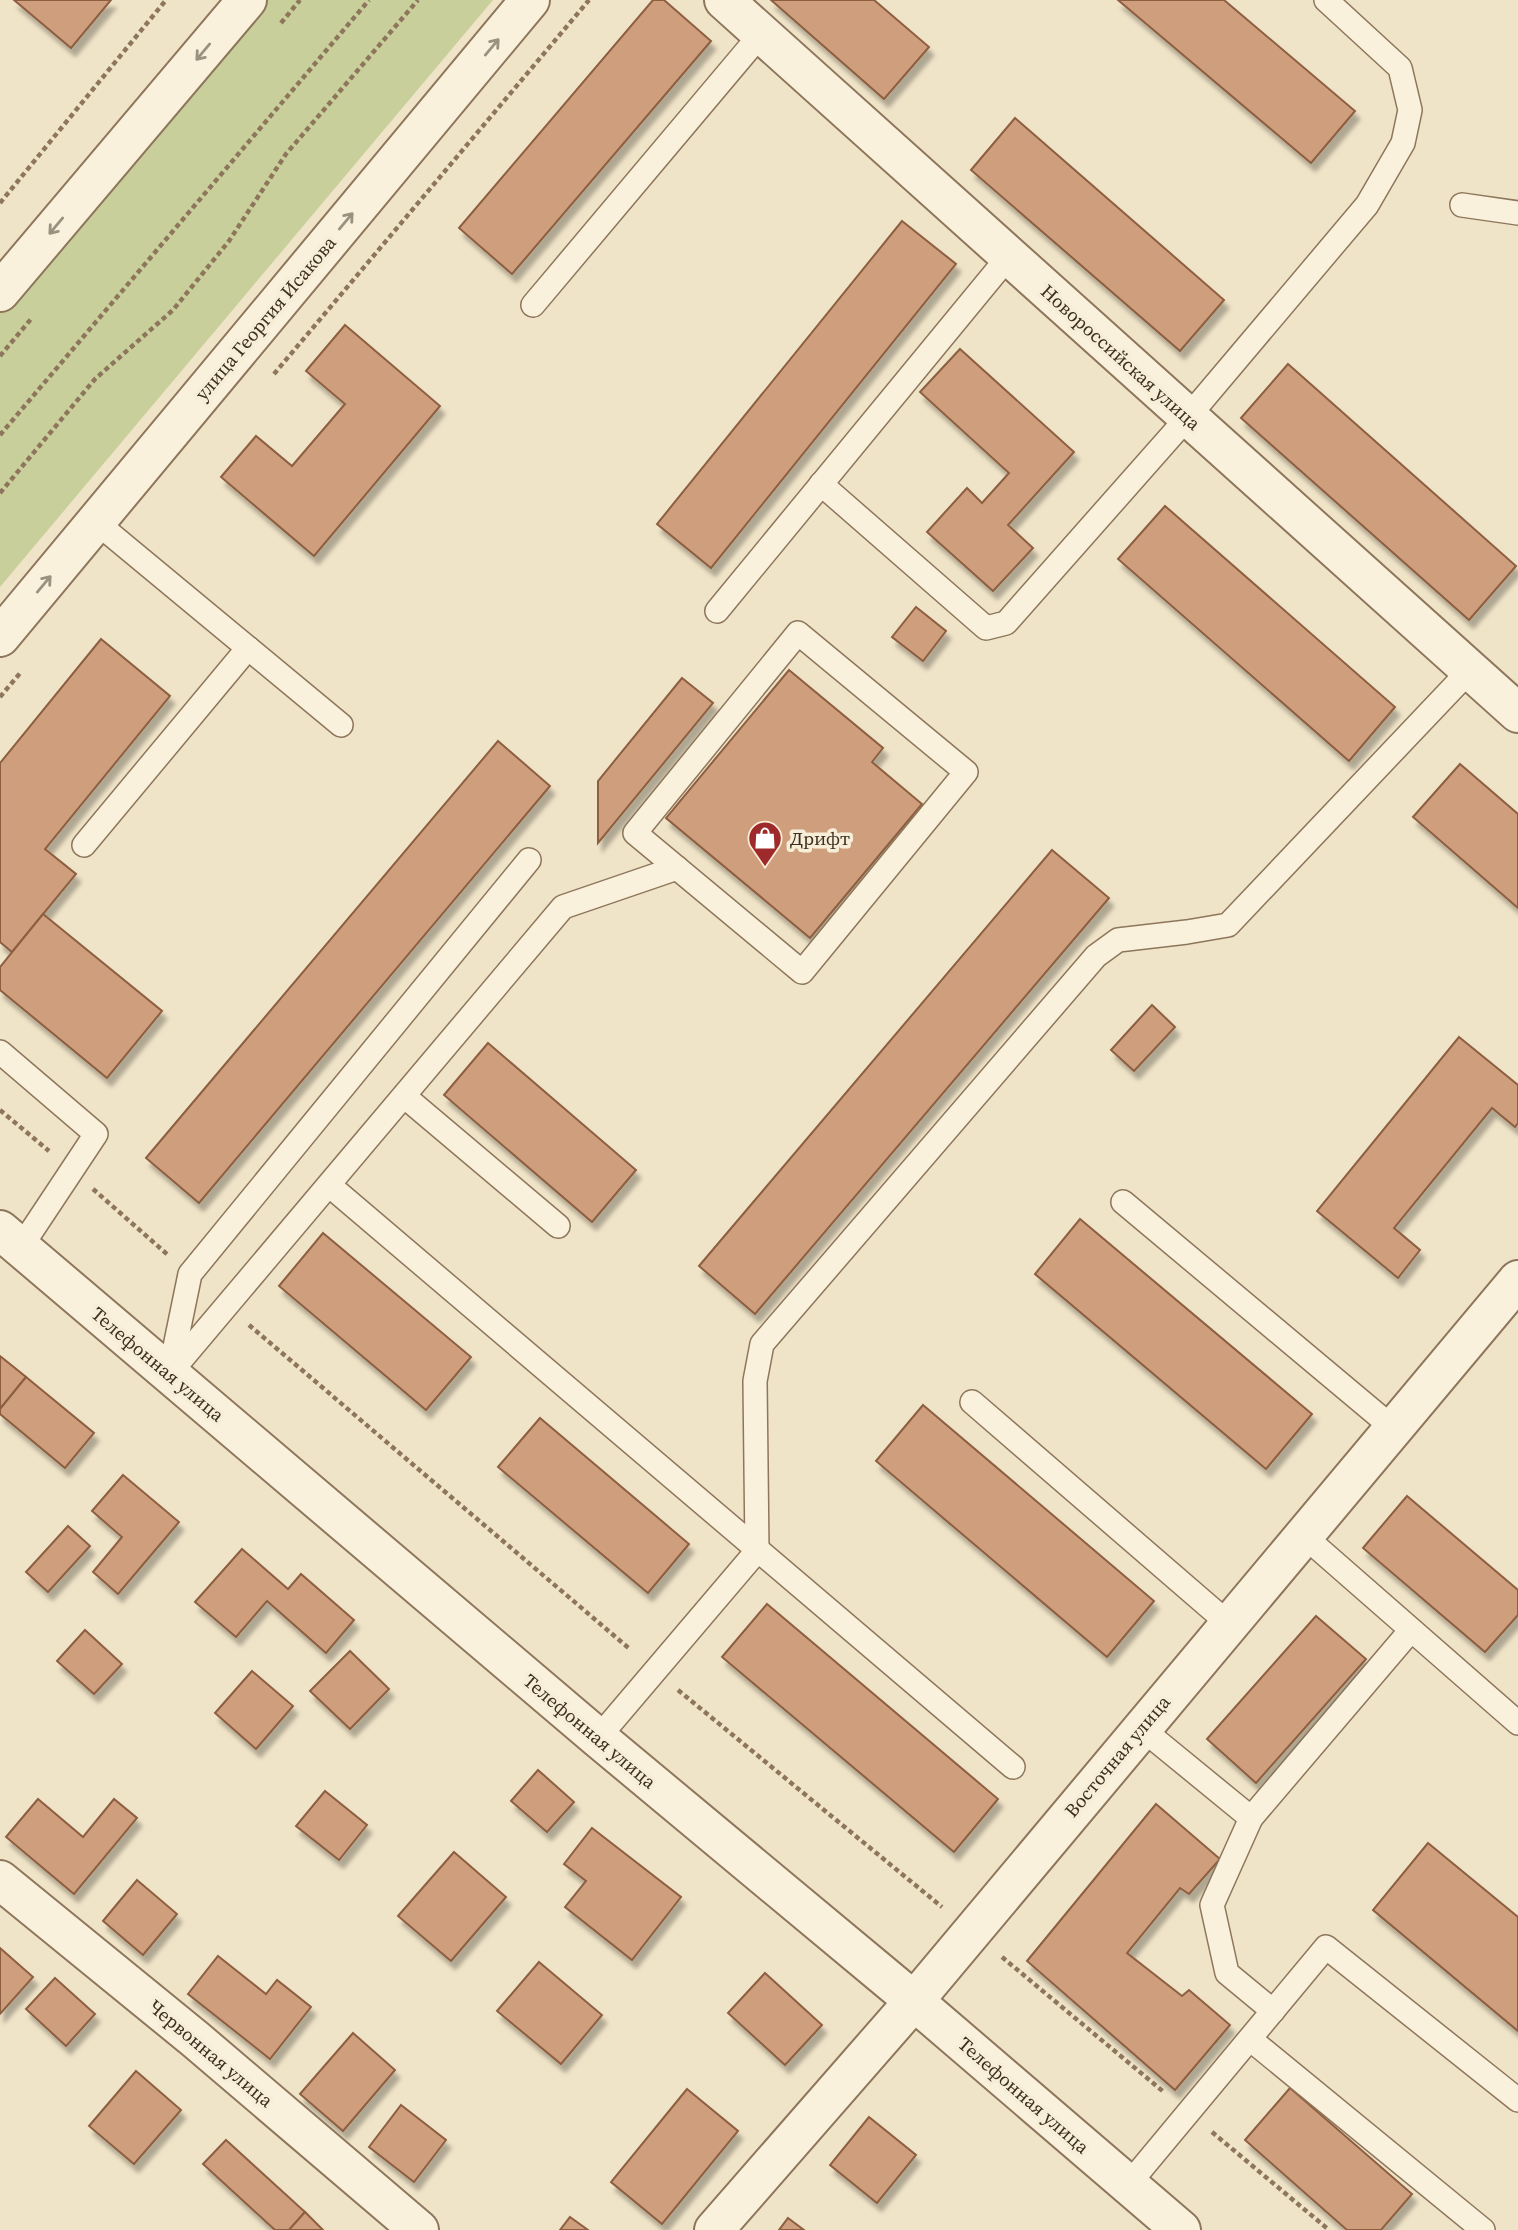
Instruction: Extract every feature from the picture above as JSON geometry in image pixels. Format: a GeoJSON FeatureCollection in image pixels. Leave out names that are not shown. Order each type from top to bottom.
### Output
{"type":"FeatureCollection","features":[{"type":"Feature","properties":{"kind":"street"},"geometry":{"type":"LineString","coordinates":[[0,292],[247,0]]}},
{"type":"Feature","properties":{"kind":"street","name":"улица Георгия Исакова"},"geometry":{"type":"LineString","coordinates":[[0,637],[530,0]]}},
{"type":"Feature","properties":{"kind":"street","name":"Новороссийская улица"},"geometry":{"type":"LineString","coordinates":[[723,0],[1518,713]]}},
{"type":"Feature","properties":{"kind":"street","name":"Телефонная улица"},"geometry":{"type":"LineString","coordinates":[[10,1238],[598,1738],[914,2001],[1181,2230]]}},
{"type":"Feature","properties":{"kind":"street","name":"Восточная улица"},"geometry":{"type":"LineString","coordinates":[[714,2230],[914,2001],[1518,1280]]}},
{"type":"Feature","properties":{"kind":"street","name":"Червонная улица"},"geometry":{"type":"LineString","coordinates":[[0,1880],[195,2039],[419,2230]]}},
{"type":"Feature","properties":{"kind":"lane"},"geometry":{"type":"LineString","coordinates":[[821,484],[986,628],[1006,623],[1188,417],[1367,205],[1403,143],[1410,110],[1400,68],[1326,0]]}},
{"type":"Feature","properties":{"kind":"lane"},"geometry":{"type":"LineString","coordinates":[[533,305],[761,34]]}},
{"type":"Feature","properties":{"kind":"lane"},"geometry":{"type":"LineString","coordinates":[[1462,205],[1518,213]]}},
{"type":"Feature","properties":{"kind":"lane"},"geometry":{"type":"LineString","coordinates":[[717,611],[1009,256]]}},
{"type":"Feature","properties":{"kind":"lane"},"geometry":{"type":"LineString","coordinates":[[96,522],[341,725]]}},
{"type":"Feature","properties":{"kind":"lane"},"geometry":{"type":"LineString","coordinates":[[798,634],[967,772],[802,971],[677,868],[635,833],[798,634]]}},
{"type":"Feature","properties":{"kind":"lane"},"geometry":{"type":"LineString","coordinates":[[84,845],[248,648]]}},
{"type":"Feature","properties":{"kind":"lane"},"geometry":{"type":"LineString","coordinates":[[598,1738],[757,1551],[755,1381],[762,1343],[1096,956],[1118,940],[1228,925],[1470,670]]}},
{"type":"Feature","properties":{"kind":"lane"},"geometry":{"type":"LineString","coordinates":[[169,1374],[190,1274],[529,860]]}},
{"type":"Feature","properties":{"kind":"lane"},"geometry":{"type":"LineString","coordinates":[[169,1374],[563,907],[677,868]]}},
{"type":"Feature","properties":{"kind":"lane"},"geometry":{"type":"LineString","coordinates":[[0,1052],[96,1134],[10,1238]]}},
{"type":"Feature","properties":{"kind":"lane"},"geometry":{"type":"LineString","coordinates":[[404,1096],[558,1226]]}},
{"type":"Feature","properties":{"kind":"lane"},"geometry":{"type":"LineString","coordinates":[[329,1185],[1013,1767]]}},
{"type":"Feature","properties":{"kind":"lane"},"geometry":{"type":"LineString","coordinates":[[1123,1202],[1393,1428]]}},
{"type":"Feature","properties":{"kind":"lane"},"geometry":{"type":"LineString","coordinates":[[972,1402],[1229,1624]]}},
{"type":"Feature","properties":{"kind":"lane"},"geometry":{"type":"LineString","coordinates":[[1303,1535],[1518,1723]]}},
{"type":"Feature","properties":{"kind":"lane"},"geometry":{"type":"LineString","coordinates":[[1273,2011],[1227,1973],[1212,1905],[1251,1818],[1411,1630]]}},
{"type":"Feature","properties":{"kind":"lane"},"geometry":{"type":"LineString","coordinates":[[1140,1728],[1251,1818]]}},
{"type":"Feature","properties":{"kind":"lane"},"geometry":{"type":"LineString","coordinates":[[1128,2185],[1326,1947],[1518,2100]]}},
{"type":"Feature","properties":{"kind":"lane"},"geometry":{"type":"LineString","coordinates":[[1250,2039],[1483,2230]]}},
{"type":"Feature","properties":{"kind":"path"},"geometry":{"type":"LineString","coordinates":[[0,203],[166,0]]}},
{"type":"Feature","properties":{"kind":"path"},"geometry":{"type":"LineString","coordinates":[[0,435],[369,0]]}},
{"type":"Feature","properties":{"kind":"path"},"geometry":{"type":"LineString","coordinates":[[0,494],[96,379],[173,310],[229,241],[286,154],[418,0]]}},
{"type":"Feature","properties":{"kind":"path"},"geometry":{"type":"LineString","coordinates":[[269,379],[589,0]]}},
{"type":"Feature","properties":{"kind":"path"},"geometry":{"type":"LineString","coordinates":[[0,697],[27,665]]}},
{"type":"Feature","properties":{"kind":"green space"},"geometry":{"type":"Polygon","coordinates":[[[259,0],[493,0],[0,587],[0,308],[259,0]]]}},
{"type":"Feature","properties":{"kind":"building"},"geometry":{"type":"Polygon","coordinates":[[[14,0],[111,0],[71,48],[14,0]]]}},
{"type":"Feature","properties":{"kind":"building"},"geometry":{"type":"Polygon","coordinates":[[[653,0],[664,0],[711,41],[512,274],[459,228],[653,0]]]}},
{"type":"Feature","properties":{"kind":"building"},"geometry":{"type":"Polygon","coordinates":[[[771,0],[874,0],[929,47],[884,99],[771,0]]]}},
{"type":"Feature","properties":{"kind":"building"},"geometry":{"type":"Polygon","coordinates":[[[1118,0],[1224,0],[1355,111],[1311,163],[1118,0]]]}},
{"type":"Feature","properties":{"kind":"building"},"geometry":{"type":"Polygon","coordinates":[[[1015,118],[1224,300],[1180,351],[971,170],[1015,118]]]}},
{"type":"Feature","properties":{"kind":"building"},"geometry":{"type":"Polygon","coordinates":[[[902,221],[956,264],[711,568],[657,524],[902,221]]]}},
{"type":"Feature","properties":{"kind":"building"},"geometry":{"type":"Polygon","coordinates":[[[345,325],[440,406],[314,556],[221,477],[256,436],[292,466],[345,404],[306,371],[345,325]]]}},
{"type":"Feature","properties":{"kind":"building"},"geometry":{"type":"Polygon","coordinates":[[[960,349],[1074,452],[1008,525],[1033,548],[993,591],[927,532],[967,488],[982,503],[1009,473],[920,392],[960,349]]]}},
{"type":"Feature","properties":{"kind":"building"},"geometry":{"type":"Polygon","coordinates":[[[1288,364],[1516,566],[1469,620],[1241,418],[1288,364]]]}},
{"type":"Feature","properties":{"kind":"building"},"geometry":{"type":"Polygon","coordinates":[[[1165,506],[1395,707],[1349,761],[1118,559],[1165,506]]]}},
{"type":"Feature","properties":{"kind":"building"},"geometry":{"type":"Polygon","coordinates":[[[916,607],[946,631],[923,661],[892,637],[916,607]]]}},
{"type":"Feature","properties":{"kind":"building"},"geometry":{"type":"Polygon","coordinates":[[[101,639],[170,696],[45,849],[76,874],[12,952],[0,942],[0,763],[101,639]]]}},
{"type":"Feature","properties":{"kind":"building"},"geometry":{"type":"Polygon","coordinates":[[[789,670],[883,748],[872,762],[922,804],[810,938],[666,818],[789,670]]]}},
{"type":"Feature","properties":{"kind":"building"},"geometry":{"type":"Polygon","coordinates":[[[682,678],[713,703],[598,843],[598,781],[682,678]]]}},
{"type":"Feature","properties":{"kind":"building"},"geometry":{"type":"Polygon","coordinates":[[[498,741],[550,786],[199,1203],[146,1158],[498,741]]]}},
{"type":"Feature","properties":{"kind":"building"},"geometry":{"type":"Polygon","coordinates":[[[1460,764],[1518,814],[1518,908],[1413,817],[1460,764]]]}},
{"type":"Feature","properties":{"kind":"building"},"geometry":{"type":"Polygon","coordinates":[[[1052,850],[1109,898],[755,1314],[699,1266],[1052,850]]]}},
{"type":"Feature","properties":{"kind":"building"},"geometry":{"type":"Polygon","coordinates":[[[43,914],[162,1011],[107,1078],[0,990],[0,967],[43,914]]]}},
{"type":"Feature","properties":{"kind":"building"},"geometry":{"type":"Polygon","coordinates":[[[1152,1005],[1175,1027],[1134,1071],[1111,1050],[1152,1005]]]}},
{"type":"Feature","properties":{"kind":"building"},"geometry":{"type":"Polygon","coordinates":[[[1459,1037],[1518,1085],[1518,1123],[1515,1127],[1492,1108],[1394,1228],[1420,1250],[1398,1278],[1317,1211],[1459,1037]]]}},
{"type":"Feature","properties":{"kind":"building"},"geometry":{"type":"Polygon","coordinates":[[[488,1043],[636,1170],[592,1222],[444,1095],[488,1043]]]}},
{"type":"Feature","properties":{"kind":"building"},"geometry":{"type":"Polygon","coordinates":[[[1080,1219],[1312,1414],[1266,1469],[1035,1274],[1080,1219]]]}},
{"type":"Feature","properties":{"kind":"building"},"geometry":{"type":"Polygon","coordinates":[[[323,1233],[471,1357],[426,1410],[279,1286],[323,1233]]]}},
{"type":"Feature","properties":{"kind":"building"},"geometry":{"type":"Polygon","coordinates":[[[0,1356],[26,1377],[0,1409],[0,1356]]]}},
{"type":"Feature","properties":{"kind":"building"},"geometry":{"type":"Polygon","coordinates":[[[26,1377],[94,1433],[65,1468],[0,1414],[0,1409],[26,1377]]]}},
{"type":"Feature","properties":{"kind":"building"},"geometry":{"type":"Polygon","coordinates":[[[923,1405],[1154,1601],[1107,1657],[876,1461],[923,1405]]]}},
{"type":"Feature","properties":{"kind":"building"},"geometry":{"type":"Polygon","coordinates":[[[540,1418],[689,1544],[648,1593],[498,1467],[540,1418]]]}},
{"type":"Feature","properties":{"kind":"building"},"geometry":{"type":"Polygon","coordinates":[[[123,1475],[179,1522],[118,1594],[93,1572],[122,1537],[92,1511],[123,1475]]]}},
{"type":"Feature","properties":{"kind":"building"},"geometry":{"type":"Polygon","coordinates":[[[1407,1496],[1518,1590],[1518,1615],[1485,1652],[1363,1548],[1407,1496]]]}},
{"type":"Feature","properties":{"kind":"building"},"geometry":{"type":"Polygon","coordinates":[[[68,1526],[90,1546],[48,1592],[26,1572],[68,1526]]]}},
{"type":"Feature","properties":{"kind":"building"},"geometry":{"type":"Polygon","coordinates":[[[242,1549],[288,1589],[301,1574],[354,1620],[326,1653],[267,1601],[236,1637],[195,1602],[242,1549]]]}},
{"type":"Feature","properties":{"kind":"building"},"geometry":{"type":"Polygon","coordinates":[[[767,1604],[998,1799],[954,1852],[722,1657],[767,1604]]]}},
{"type":"Feature","properties":{"kind":"building"},"geometry":{"type":"Polygon","coordinates":[[[1316,1616],[1366,1659],[1256,1783],[1207,1739],[1316,1616]]]}},
{"type":"Feature","properties":{"kind":"building"},"geometry":{"type":"Polygon","coordinates":[[[85,1630],[122,1664],[94,1694],[57,1661],[85,1630]]]}},
{"type":"Feature","properties":{"kind":"building"},"geometry":{"type":"Polygon","coordinates":[[[350,1651],[389,1689],[350,1729],[310,1691],[350,1651]]]}},
{"type":"Feature","properties":{"kind":"building"},"geometry":{"type":"Polygon","coordinates":[[[252,1671],[293,1706],[256,1749],[215,1713],[252,1671]]]}},
{"type":"Feature","properties":{"kind":"building"},"geometry":{"type":"Polygon","coordinates":[[[538,1770],[574,1802],[547,1832],[511,1801],[538,1770]]]}},
{"type":"Feature","properties":{"kind":"building"},"geometry":{"type":"Polygon","coordinates":[[[325,1791],[367,1825],[339,1860],[296,1826],[325,1791]]]}},
{"type":"Feature","properties":{"kind":"building"},"geometry":{"type":"Polygon","coordinates":[[[38,1799],[83,1837],[114,1799],[137,1818],[74,1894],[6,1837],[38,1799]]]}},
{"type":"Feature","properties":{"kind":"building"},"geometry":{"type":"Polygon","coordinates":[[[1156,1804],[1220,1859],[1189,1894],[1180,1888],[1127,1953],[1182,1996],[1189,1990],[1230,2025],[1175,2090],[1027,1961],[1156,1804]]]}},
{"type":"Feature","properties":{"kind":"building"},"geometry":{"type":"Polygon","coordinates":[[[592,1828],[681,1897],[632,1960],[565,1907],[586,1881],[564,1864],[592,1828]]]}},
{"type":"Feature","properties":{"kind":"building"},"geometry":{"type":"Polygon","coordinates":[[[1428,1843],[1518,1917],[1518,2031],[1373,1910],[1428,1843]]]}},
{"type":"Feature","properties":{"kind":"building"},"geometry":{"type":"Polygon","coordinates":[[[454,1852],[506,1897],[451,1961],[398,1916],[454,1852]]]}},
{"type":"Feature","properties":{"kind":"building"},"geometry":{"type":"Polygon","coordinates":[[[137,1880],[177,1914],[143,1955],[103,1921],[137,1880]]]}},
{"type":"Feature","properties":{"kind":"building"},"geometry":{"type":"Polygon","coordinates":[[[0,1948],[33,1977],[0,2014],[0,1948]]]}},
{"type":"Feature","properties":{"kind":"building"},"geometry":{"type":"Polygon","coordinates":[[[218,1956],[266,1994],[277,1980],[311,2007],[270,2059],[188,1994],[218,1956]]]}},
{"type":"Feature","properties":{"kind":"building"},"geometry":{"type":"Polygon","coordinates":[[[539,1962],[602,2015],[561,2064],[497,2011],[539,1962]]]}},
{"type":"Feature","properties":{"kind":"building"},"geometry":{"type":"Polygon","coordinates":[[[765,1973],[822,2025],[785,2065],[728,2013],[765,1973]]]}},
{"type":"Feature","properties":{"kind":"building"},"geometry":{"type":"Polygon","coordinates":[[[55,1978],[95,2014],[66,2046],[26,2009],[55,1978]]]}},
{"type":"Feature","properties":{"kind":"building"},"geometry":{"type":"Polygon","coordinates":[[[353,2033],[395,2070],[343,2131],[300,2094],[353,2033]]]}},
{"type":"Feature","properties":{"kind":"building"},"geometry":{"type":"Polygon","coordinates":[[[136,2071],[181,2110],[134,2164],[89,2126],[136,2071]]]}},
{"type":"Feature","properties":{"kind":"building"},"geometry":{"type":"Polygon","coordinates":[[[1290,2088],[1412,2194],[1381,2230],[1347,2230],[1245,2140],[1290,2088]]]}},
{"type":"Feature","properties":{"kind":"building"},"geometry":{"type":"Polygon","coordinates":[[[687,2089],[738,2131],[662,2224],[611,2182],[687,2089]]]}},
{"type":"Feature","properties":{"kind":"building"},"geometry":{"type":"Polygon","coordinates":[[[401,2105],[446,2140],[414,2182],[369,2147],[401,2105]]]}},
{"type":"Feature","properties":{"kind":"building"},"geometry":{"type":"Polygon","coordinates":[[[869,2117],[916,2155],[877,2203],[830,2165],[869,2117]]]}},
{"type":"Feature","properties":{"kind":"building"},"geometry":{"type":"Polygon","coordinates":[[[226,2140],[305,2212],[289,2230],[275,2230],[203,2164],[226,2140]]]}},
{"type":"Feature","properties":{"kind":"building"},"geometry":{"type":"Polygon","coordinates":[[[305,2212],[323,2230],[289,2230],[305,2212]]]}},
{"type":"Feature","properties":{"kind":"building"},"geometry":{"type":"Polygon","coordinates":[[[570,2217],[588,2230],[560,2230],[570,2217]]]}},
{"type":"Feature","properties":{"kind":"building"},"geometry":{"type":"Polygon","coordinates":[[[788,2218],[804,2230],[779,2230],[788,2218]]]}},
{"type":"Feature","properties":{"kind":"place","name":"Дрифт"},"geometry":{"type":"Point","coordinates":[765,868]}}]}
